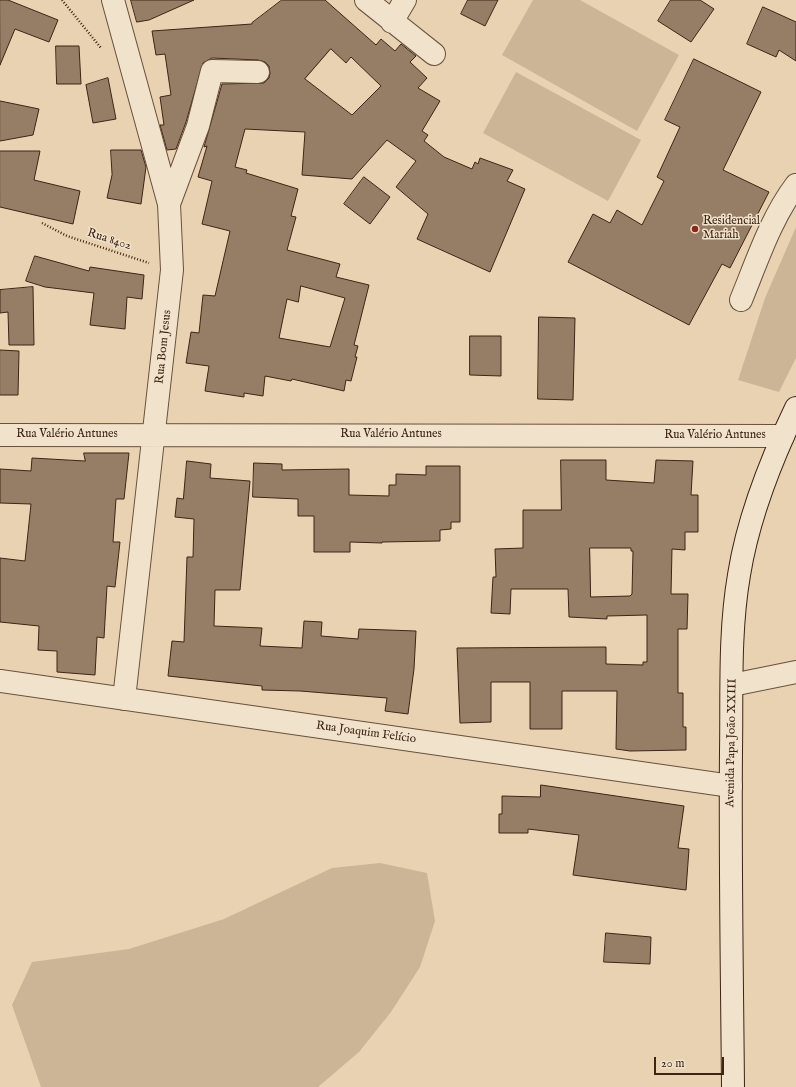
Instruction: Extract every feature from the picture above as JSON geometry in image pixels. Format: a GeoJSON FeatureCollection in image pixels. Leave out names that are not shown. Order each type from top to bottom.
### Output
{"type":"FeatureCollection","features":[{"type":"Feature","properties":{"kind":"street","name":"Rua Bom Jesus"},"geometry":{"type":"LineString","coordinates":[[113,0],[169,204],[172,270],[124,699]]}},
{"type":"Feature","properties":{"kind":"street"},"geometry":{"type":"LineString","coordinates":[[366,0],[434,54]]}},
{"type":"Feature","properties":{"kind":"street"},"geometry":{"type":"LineString","coordinates":[[392,22],[405,0]]}},
{"type":"Feature","properties":{"kind":"street"},"geometry":{"type":"LineString","coordinates":[[169,204],[195,134],[212,71],[258,72]]}},
{"type":"Feature","properties":{"kind":"street"},"geometry":{"type":"LineString","coordinates":[[741,300],[766,240],[796,185]]}},
{"type":"Feature","properties":{"kind":"street","name":"Avenida Papa João XXIII"},"geometry":{"type":"LineString","coordinates":[[733,1087],[731,786],[734,618],[739,574],[761,492],[783,436],[796,408]]}},
{"type":"Feature","properties":{"kind":"street","name":"Rua Valério Antunes"},"geometry":{"type":"LineString","coordinates":[[0,434],[783,436]]}},
{"type":"Feature","properties":{"kind":"street"},"geometry":{"type":"LineString","coordinates":[[732,685],[796,672]]}},
{"type":"Feature","properties":{"kind":"street","name":"Rua Joaquim Felício"},"geometry":{"type":"LineString","coordinates":[[0,681],[731,786]]}},
{"type":"Feature","properties":{"kind":"path","name":"Rua 8402"},"geometry":{"type":"LineString","coordinates":[[42,223],[67,236],[172,270]]}},
{"type":"Feature","properties":{"kind":"shaded area"},"geometry":{"type":"Polygon","coordinates":[[[533,0],[580,0],[679,55],[637,131],[502,55],[533,0]]]}},
{"type":"Feature","properties":{"kind":"shaded area"},"geometry":{"type":"Polygon","coordinates":[[[516,72],[641,140],[608,201],[483,133],[516,72]]]}},
{"type":"Feature","properties":{"kind":"shaded area"},"geometry":{"type":"Polygon","coordinates":[[[796,227],[796,358],[779,392],[738,380],[765,298],[796,227]]]}},
{"type":"Feature","properties":{"kind":"shaded area"},"geometry":{"type":"Polygon","coordinates":[[[380,863],[427,873],[435,921],[420,967],[391,1012],[359,1052],[318,1087],[41,1087],[12,1005],[32,962],[129,949],[224,919],[332,868],[380,863]]]}},
{"type":"Feature","properties":{"kind":"building"},"geometry":{"type":"Polygon","coordinates":[[[0,0],[8,0],[58,20],[49,42],[15,29],[0,65],[0,0]]]}},
{"type":"Feature","properties":{"kind":"building"},"geometry":{"type":"Polygon","coordinates":[[[131,0],[194,0],[149,20],[137,22],[131,0]]]}},
{"type":"Feature","properties":{"kind":"building"},"geometry":{"type":"Polygon","coordinates":[[[282,0],[325,0],[376,45],[381,39],[395,51],[401,44],[416,56],[410,62],[427,78],[418,88],[440,101],[422,131],[428,135],[424,141],[444,157],[472,169],[475,162],[478,164],[480,158],[513,170],[507,181],[525,189],[490,272],[417,239],[428,214],[396,187],[416,161],[387,140],[352,179],[302,175],[305,132],[245,129],[235,167],[247,170],[246,173],[298,189],[291,216],[296,217],[287,250],[340,264],[336,277],[369,285],[354,345],[358,346],[355,357],[357,357],[351,381],[346,380],[344,391],[292,379],[291,381],[265,376],[263,396],[244,393],[244,397],[205,391],[209,366],[186,363],[191,332],[199,333],[203,295],[215,296],[230,231],[202,224],[212,181],[198,177],[207,146],[204,147],[222,84],[264,83],[269,78],[270,73],[269,66],[265,62],[258,60],[212,58],[203,63],[186,122],[176,149],[167,150],[160,125],[164,125],[160,97],[171,95],[165,54],[156,55],[152,31],[252,23],[282,0]],[[331,49],[305,79],[352,115],[381,86],[351,57],[346,63],[331,49]],[[301,286],[298,302],[287,299],[279,338],[330,347],[345,298],[301,286]]]}},
{"type":"Feature","properties":{"kind":"building"},"geometry":{"type":"Polygon","coordinates":[[[468,0],[498,0],[485,26],[461,14],[468,0]]]}},
{"type":"Feature","properties":{"kind":"building"},"geometry":{"type":"Polygon","coordinates":[[[671,0],[700,0],[714,9],[691,42],[658,21],[671,0]]]}},
{"type":"Feature","properties":{"kind":"building"},"geometry":{"type":"Polygon","coordinates":[[[763,7],[796,22],[796,61],[779,50],[776,57],[747,44],[763,7]]]}},
{"type":"Feature","properties":{"kind":"building"},"geometry":{"type":"Polygon","coordinates":[[[56,46],[79,46],[81,84],[57,84],[56,46]]]}},
{"type":"Feature","properties":{"kind":"building"},"geometry":{"type":"Polygon","coordinates":[[[694,59],[761,92],[723,170],[769,192],[730,268],[722,264],[689,325],[568,262],[593,214],[610,223],[617,210],[642,225],[664,181],[657,177],[680,127],[665,120],[694,59]]]}},
{"type":"Feature","properties":{"kind":"building"},"geometry":{"type":"Polygon","coordinates":[[[108,78],[116,119],[93,123],[86,85],[108,78]]]}},
{"type":"Feature","properties":{"kind":"building"},"geometry":{"type":"Polygon","coordinates":[[[0,101],[39,109],[33,135],[0,141],[0,101]]]}},
{"type":"Feature","properties":{"kind":"building"},"geometry":{"type":"Polygon","coordinates":[[[111,150],[141,150],[146,167],[141,204],[107,198],[112,175],[111,150]]]}},
{"type":"Feature","properties":{"kind":"building"},"geometry":{"type":"Polygon","coordinates":[[[0,151],[40,151],[34,180],[80,191],[73,224],[0,207],[0,151]]]}},
{"type":"Feature","properties":{"kind":"building"},"geometry":{"type":"Polygon","coordinates":[[[364,177],[390,197],[370,224],[344,204],[364,177]]]}},
{"type":"Feature","properties":{"kind":"building"},"geometry":{"type":"Polygon","coordinates":[[[35,256],[89,271],[90,267],[144,275],[142,299],[127,297],[125,329],[90,325],[94,293],[45,287],[26,281],[35,256]]]}},
{"type":"Feature","properties":{"kind":"building"},"geometry":{"type":"Polygon","coordinates":[[[33,287],[34,345],[9,345],[8,312],[0,313],[0,290],[33,287]]]}},
{"type":"Feature","properties":{"kind":"building"},"geometry":{"type":"Polygon","coordinates":[[[539,317],[575,318],[573,400],[538,399],[539,317]]]}},
{"type":"Feature","properties":{"kind":"building"},"geometry":{"type":"Polygon","coordinates":[[[470,336],[501,336],[501,376],[470,375],[470,336]]]}},
{"type":"Feature","properties":{"kind":"building"},"geometry":{"type":"Polygon","coordinates":[[[0,350],[19,351],[18,395],[0,395],[0,350]]]}},
{"type":"Feature","properties":{"kind":"building"},"geometry":{"type":"Polygon","coordinates":[[[84,453],[129,453],[124,499],[116,499],[113,542],[120,542],[115,587],[107,586],[104,638],[97,637],[95,675],[57,672],[57,651],[38,650],[39,626],[0,622],[0,558],[25,561],[31,504],[0,503],[0,469],[31,471],[32,458],[85,461],[84,453]]]}},
{"type":"Feature","properties":{"kind":"building"},"geometry":{"type":"Polygon","coordinates":[[[561,460],[606,460],[606,480],[654,483],[656,460],[693,461],[691,495],[698,495],[698,532],[685,532],[685,550],[672,549],[671,594],[688,594],[687,629],[678,629],[678,693],[683,693],[683,727],[686,727],[686,750],[630,751],[616,749],[617,691],[562,691],[562,729],[530,729],[530,682],[491,682],[491,722],[460,723],[457,648],[606,647],[606,664],[643,665],[643,662],[647,662],[647,615],[607,616],[607,619],[569,617],[568,589],[511,589],[510,614],[491,613],[493,577],[496,577],[495,549],[523,548],[523,510],[561,510],[561,460]],[[590,548],[591,597],[630,596],[632,594],[633,551],[631,551],[631,548],[590,548]]]}},
{"type":"Feature","properties":{"kind":"building"},"geometry":{"type":"Polygon","coordinates":[[[187,461],[211,464],[210,478],[250,481],[240,590],[215,590],[214,626],[262,628],[260,646],[302,648],[304,621],[322,622],[321,636],[358,639],[359,629],[416,631],[414,669],[408,714],[385,711],[387,698],[300,691],[262,690],[262,686],[168,676],[172,641],[184,642],[187,557],[193,557],[194,519],[175,517],[177,498],[183,499],[187,461]]]}},
{"type":"Feature","properties":{"kind":"building"},"geometry":{"type":"Polygon","coordinates":[[[254,463],[282,464],[282,470],[349,469],[349,495],[389,496],[389,485],[396,485],[396,474],[426,475],[426,466],[460,466],[460,522],[451,522],[451,529],[440,530],[440,541],[382,543],[350,542],[350,552],[314,552],[314,516],[298,516],[298,499],[253,497],[254,463]]]}},
{"type":"Feature","properties":{"kind":"building"},"geometry":{"type":"Polygon","coordinates":[[[541,785],[684,806],[678,848],[689,849],[686,890],[573,875],[579,835],[528,829],[528,833],[499,833],[499,814],[502,814],[502,796],[540,797],[541,785]]]}},
{"type":"Feature","properties":{"kind":"building"},"geometry":{"type":"Polygon","coordinates":[[[606,933],[651,937],[650,964],[604,962],[606,933]]]}},
{"type":"Feature","properties":{"kind":"place","name":"Residencial Mariah"},"geometry":{"type":"Point","coordinates":[695,229]}}]}
